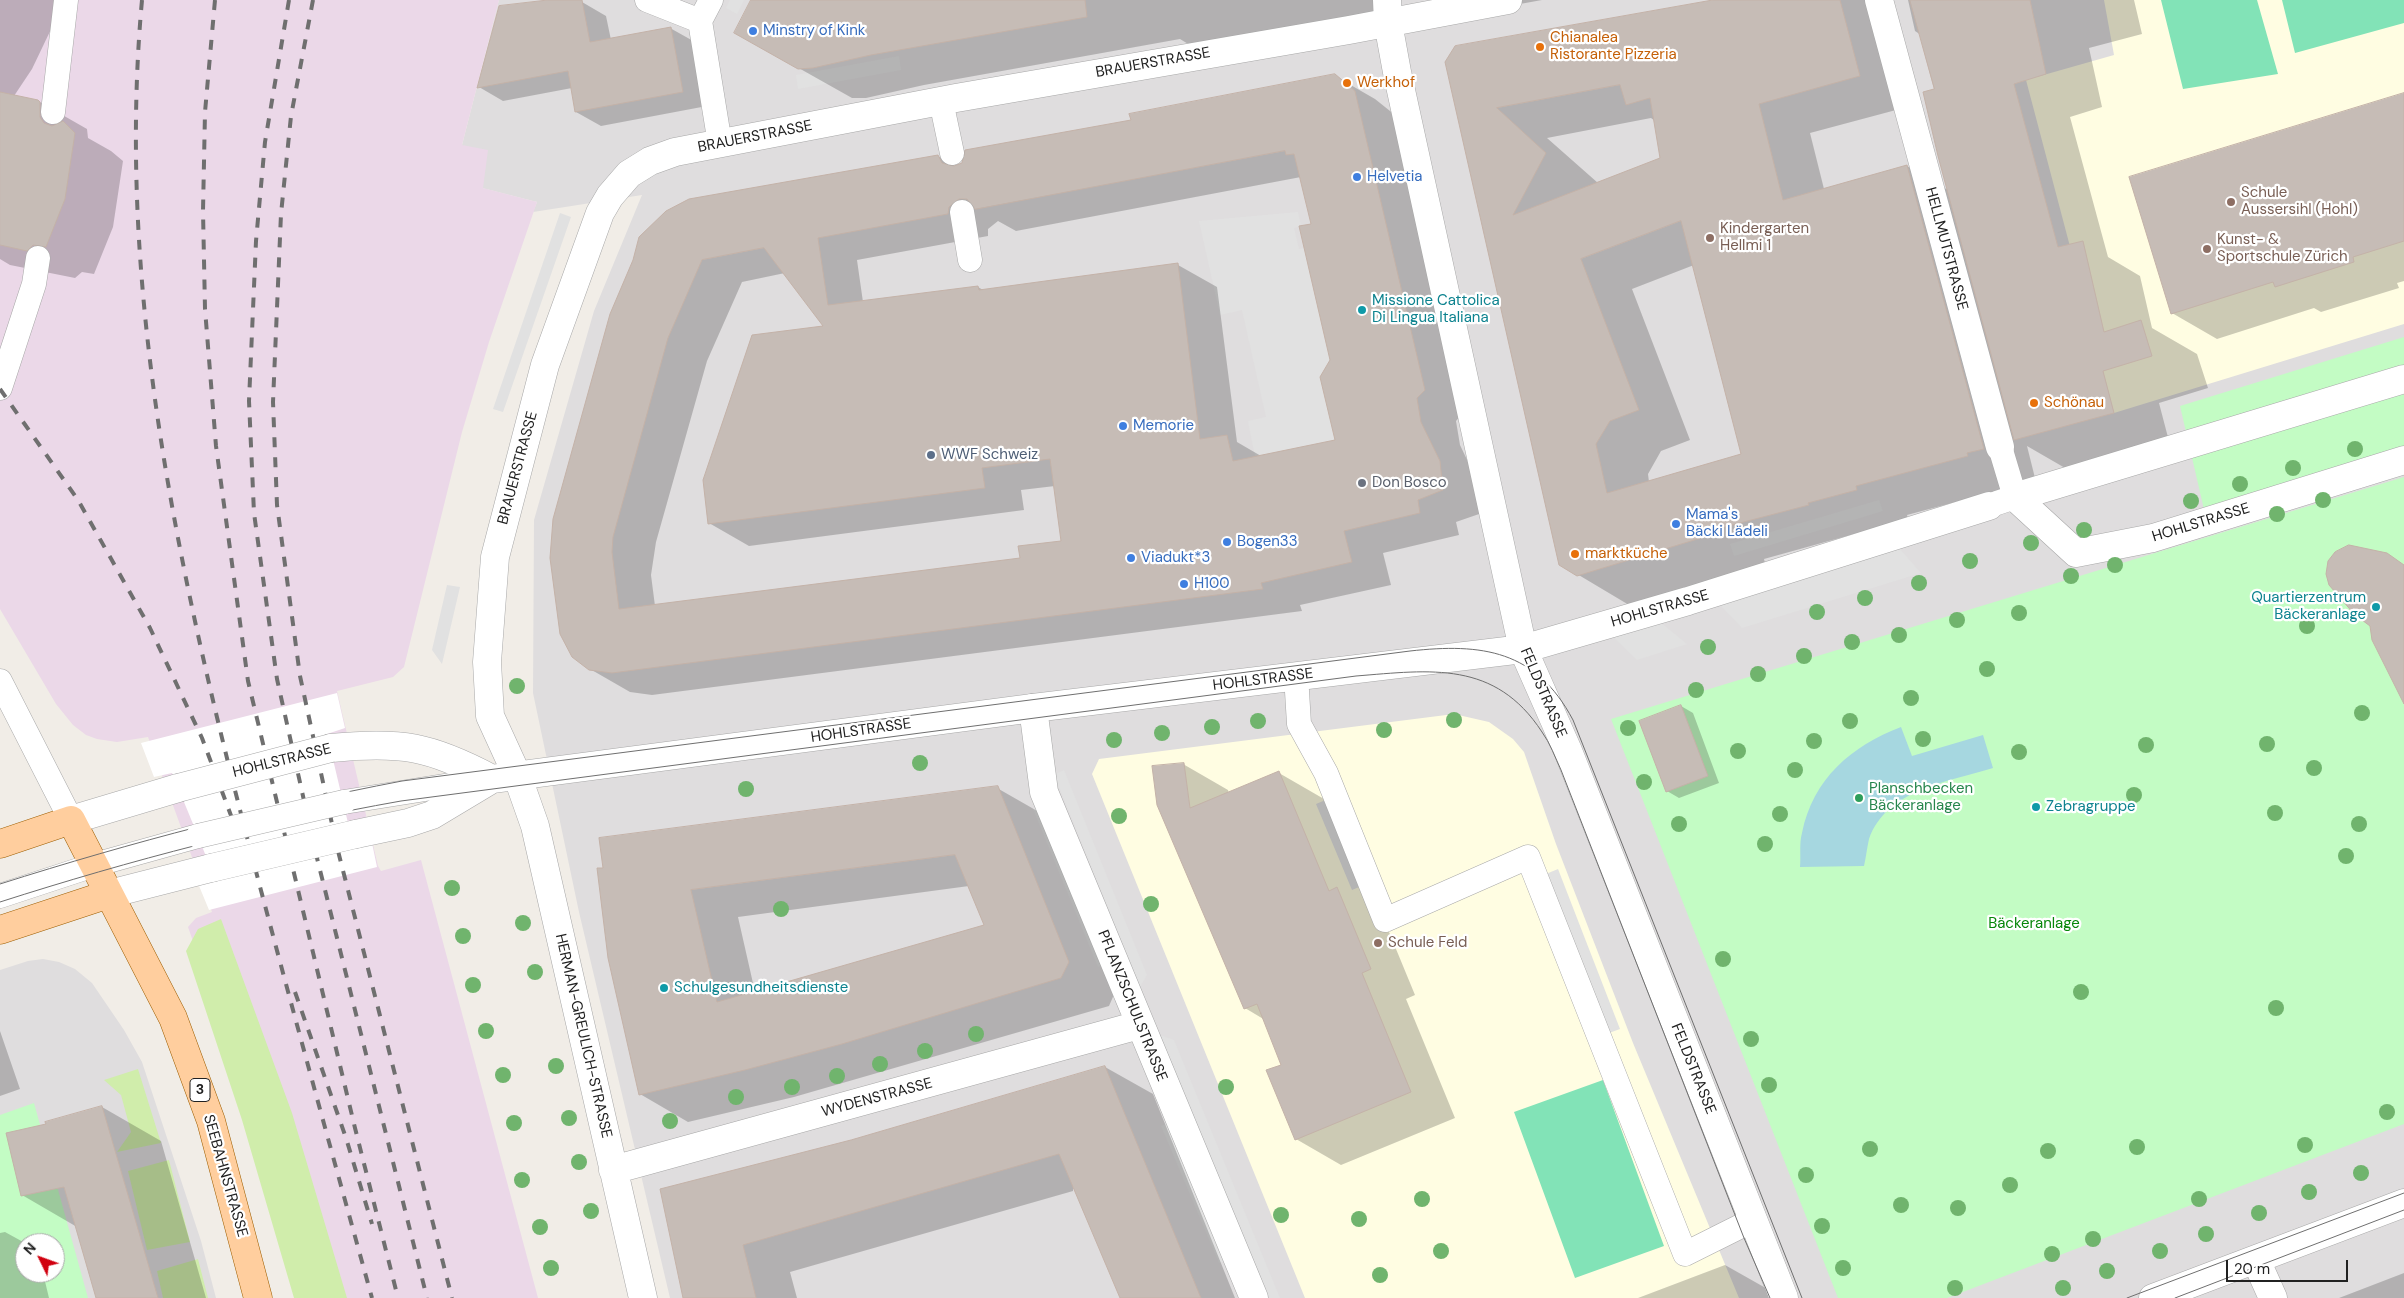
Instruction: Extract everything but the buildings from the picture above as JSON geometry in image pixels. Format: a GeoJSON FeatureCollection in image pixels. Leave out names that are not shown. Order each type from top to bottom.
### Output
{"type":"FeatureCollection","features":[{"type":"Feature","properties":{"kind":"main road","name":"HOHLSTRASSE"},"geometry":{"type":"LineString","coordinates":[[0,844],[71,820]]}},
{"type":"Feature","properties":{"kind":"main road","name":"3"},"geometry":{"type":"LineString","coordinates":[[71,820],[110,894]]}},
{"type":"Feature","properties":{"kind":"main road","name":"HOHLSTRASSE"},"geometry":{"type":"LineString","coordinates":[[0,930],[110,894]]}},
{"type":"Feature","properties":{"kind":"main road","name":"SEEBAHNSTRASSE"},"geometry":{"type":"LineString","coordinates":[[110,894],[173,1018],[211,1121],[258,1298]]}},
{"type":"Feature","properties":{"kind":"street","name":"BRAUERSTRASSE"},"geometry":{"type":"LineString","coordinates":[[505,777],[490,716],[488,662],[489,620],[497,550],[545,365],[589,240],[610,196],[629,174],[650,161],[674,152],[942,101],[1388,11],[1508,0]]}},
{"type":"Feature","properties":{"kind":"street","name":"HELLMUTSTRASSE"},"geometry":{"type":"LineString","coordinates":[[1879,0],[2000,447]]}},
{"type":"Feature","properties":{"kind":"street","name":"FELDSTRASSE"},"geometry":{"type":"LineString","coordinates":[[1388,11],[1523,649],[1568,752],[1784,1298]]}},
{"type":"Feature","properties":{"kind":"street","name":"HOHLSTRASSE"},"geometry":{"type":"LineString","coordinates":[[2014,497],[2126,465],[2404,379]]}},
{"type":"Feature","properties":{"kind":"street","name":"HOHLSTRASSE"},"geometry":{"type":"LineString","coordinates":[[2014,497],[2076,553],[2153,538],[2404,460]]}},
{"type":"Feature","properties":{"kind":"street","name":"HOHLSTRASSE"},"geometry":{"type":"LineString","coordinates":[[110,894],[210,868],[408,823],[432,815],[505,777],[1032,708],[1523,649],[1688,601],[1989,506]]}},
{"type":"Feature","properties":{"kind":"street","name":"PFLANZSCHULSTRASSE"},"geometry":{"type":"LineString","coordinates":[[1032,708],[1044,792],[1254,1298]]}},
{"type":"Feature","properties":{"kind":"street","name":"HOHLSTRASSE"},"geometry":{"type":"LineString","coordinates":[[71,820],[178,788],[330,748],[369,744],[420,749],[505,777]]}},
{"type":"Feature","properties":{"kind":"street","name":"HERMAN-GREULICH-STRASSE"},"geometry":{"type":"LineString","coordinates":[[505,777],[535,826],[643,1298]]}},
{"type":"Feature","properties":{"kind":"street","name":"WYDENSTRASSE"},"geometry":{"type":"LineString","coordinates":[[614,1170],[1140,1025]]}},
{"type":"Feature","properties":{"kind":"street"},"geometry":{"type":"LineString","coordinates":[[2153,1298],[2404,1203]]}},
{"type":"Feature","properties":{"kind":"street"},"geometry":{"type":"LineString","coordinates":[[2256,1260],[2274,1298]]}},
{"type":"Feature","properties":{"kind":"lane"},"geometry":{"type":"LineString","coordinates":[[54,112],[66,0]]}},
{"type":"Feature","properties":{"kind":"lane"},"geometry":{"type":"LineString","coordinates":[[646,0],[700,22]]}},
{"type":"Feature","properties":{"kind":"lane"},"geometry":{"type":"LineString","coordinates":[[711,0],[700,22],[720,144]]}},
{"type":"Feature","properties":{"kind":"lane"},"geometry":{"type":"LineString","coordinates":[[942,101],[952,152]]}},
{"type":"Feature","properties":{"kind":"lane"},"geometry":{"type":"LineString","coordinates":[[962,212],[970,260]]}},
{"type":"Feature","properties":{"kind":"lane"},"geometry":{"type":"LineString","coordinates":[[0,388],[26,313],[34,284],[38,258]]}},
{"type":"Feature","properties":{"kind":"lane","name":"HELLMUTSTRASSE"},"geometry":{"type":"LineString","coordinates":[[2000,447],[2014,497]]}},
{"type":"Feature","properties":{"kind":"lane","name":"HOHLSTRASSE"},"geometry":{"type":"LineString","coordinates":[[1989,506],[2014,497]]}},
{"type":"Feature","properties":{"kind":"lane"},"geometry":{"type":"LineString","coordinates":[[1296,675],[1299,724],[1326,773],[1385,920],[1528,857],[1685,1254],[1753,1220]]}},
{"type":"Feature","properties":{"kind":"lane"},"geometry":{"type":"LineString","coordinates":[[0,681],[71,820]]}},
{"type":"Feature","properties":{"kind":"lane","name":"HOHLSTRASSE"},"geometry":{"type":"LineString","coordinates":[[0,896],[94,865],[198,836],[344,802],[505,777]]}},
{"type":"Feature","properties":{"kind":"shaded area"},"geometry":{"type":"Polygon","coordinates":[[[0,0],[499,0],[462,145],[488,150],[483,188],[537,202],[489,342],[462,432],[404,667],[393,677],[337,691],[378,866],[381,871],[421,860],[538,1298],[307,1298],[234,1058],[188,927],[196,918],[212,912],[148,737],[117,742],[97,739],[86,735],[73,725],[56,704],[0,609],[0,0]]]}},
{"type":"Feature","properties":{"kind":"shaded area"},"geometry":{"type":"Polygon","coordinates":[[[499,0],[2404,0],[2404,1298],[670,1298],[579,912],[533,693],[534,520],[594,311],[642,195],[533,212],[537,202],[482,188],[462,145],[499,0]]]}},
{"type":"Feature","properties":{"kind":"shaded area"},"geometry":{"type":"Polygon","coordinates":[[[730,0],[744,0],[737,14],[726,8],[730,0]]]}},
{"type":"Feature","properties":{"kind":"shaded area","name":"Schule Aussersihl (Hohl)"},"geometry":{"type":"Polygon","coordinates":[[[2104,0],[2404,0],[2404,324],[2114,413],[2026,80],[2114,55],[2104,0]]]}},
{"type":"Feature","properties":{"kind":"shaded area"},"geometry":{"type":"Polygon","coordinates":[[[899,56],[901,70],[798,89],[796,75],[899,56]]]}},
{"type":"Feature","properties":{"kind":"shaded area"},"geometry":{"type":"Polygon","coordinates":[[[1298,212],[1301,226],[1294,228],[1299,249],[1308,247],[1307,261],[1330,360],[1331,374],[1322,386],[1330,418],[1346,437],[1255,457],[1248,421],[1266,417],[1242,310],[1220,315],[1199,221],[1298,212]]]}},
{"type":"Feature","properties":{"kind":"shaded area"},"geometry":{"type":"Polygon","coordinates":[[[560,213],[571,217],[503,412],[493,409],[560,213]]]}},
{"type":"Feature","properties":{"kind":"shaded area"},"geometry":{"type":"Polygon","coordinates":[[[1879,500],[1883,511],[1734,556],[1730,544],[1879,500]]]}},
{"type":"Feature","properties":{"kind":"shaded area"},"geometry":{"type":"Polygon","coordinates":[[[1900,549],[1921,573],[1742,628],[1720,605],[1900,549]]]}},
{"type":"Feature","properties":{"kind":"shaded area"},"geometry":{"type":"Polygon","coordinates":[[[447,585],[460,587],[442,664],[432,650],[447,585]]]}},
{"type":"Feature","properties":{"kind":"shaded area"},"geometry":{"type":"Polygon","coordinates":[[[1659,621],[1687,644],[1637,660],[1613,637],[1659,621]]]}},
{"type":"Feature","properties":{"kind":"shaded area","name":"Schule Feld"},"geometry":{"type":"Polygon","coordinates":[[[1454,714],[1489,722],[1513,739],[1524,752],[1556,844],[1633,1043],[1739,1298],[1305,1298],[1092,774],[1099,759],[1454,714]]]}},
{"type":"Feature","properties":{"kind":"shaded area"},"geometry":{"type":"Polygon","coordinates":[[[1064,770],[1147,975],[1140,987],[1054,775],[1064,770]]]}},
{"type":"Feature","properties":{"kind":"shaded area"},"geometry":{"type":"Polygon","coordinates":[[[1328,799],[1364,885],[1352,890],[1316,804],[1328,799]]]}},
{"type":"Feature","properties":{"kind":"shaded area"},"geometry":{"type":"Polygon","coordinates":[[[1043,805],[1109,963],[1098,967],[1033,809],[1043,805]]]}},
{"type":"Feature","properties":{"kind":"shaded area"},"geometry":{"type":"Polygon","coordinates":[[[1558,869],[1620,1029],[1609,1033],[1546,874],[1558,869]]]}},
{"type":"Feature","properties":{"kind":"shaded area"},"geometry":{"type":"Polygon","coordinates":[[[43,959],[59,962],[75,969],[92,983],[124,1030],[142,1062],[201,1241],[216,1298],[0,1298],[0,970],[28,961],[43,959]]]}},
{"type":"Feature","properties":{"kind":"shaded area"},"geometry":{"type":"Polygon","coordinates":[[[1160,1035],[1174,1040],[1280,1298],[1268,1298],[1160,1035]]]}},
{"type":"Feature","properties":{"kind":"shaded area"},"geometry":{"type":"Polygon","coordinates":[[[1172,1122],[1229,1259],[1219,1263],[1161,1126],[1172,1122]]]}},
{"type":"Feature","properties":{"kind":"green space"},"geometry":{"type":"Polygon","coordinates":[[[2161,0],[2257,0],[2278,74],[2183,89],[2161,0]]]}},
{"type":"Feature","properties":{"kind":"green space"},"geometry":{"type":"Polygon","coordinates":[[[2282,0],[2404,0],[2404,23],[2295,53],[2282,0]]]}},
{"type":"Feature","properties":{"kind":"green space"},"geometry":{"type":"Polygon","coordinates":[[[2404,337],[2404,475],[2209,531],[2180,406],[2404,337]]]}},
{"type":"Feature","properties":{"kind":"green space","name":"Bäckeranlage"},"geometry":{"type":"Polygon","coordinates":[[[2404,477],[2404,1124],[1947,1298],[1838,1298],[1611,719],[2404,477]]]}},
{"type":"Feature","properties":{"kind":"green space"},"geometry":{"type":"Polygon","coordinates":[[[221,919],[292,1113],[347,1298],[294,1298],[242,1120],[186,951],[198,929],[221,919]]]}},
{"type":"Feature","properties":{"kind":"green space"},"geometry":{"type":"Polygon","coordinates":[[[138,1069],[161,1143],[117,1152],[131,1132],[121,1095],[104,1080],[138,1069]]]}},
{"type":"Feature","properties":{"kind":"green space"},"geometry":{"type":"Polygon","coordinates":[[[1603,1080],[1664,1246],[1575,1278],[1514,1112],[1603,1080]]]}},
{"type":"Feature","properties":{"kind":"green space"},"geometry":{"type":"Polygon","coordinates":[[[34,1103],[88,1298],[0,1298],[0,1115],[34,1103]]]}},
{"type":"Feature","properties":{"kind":"green space"},"geometry":{"type":"Polygon","coordinates":[[[169,1160],[190,1242],[147,1250],[128,1171],[169,1160]]]}},
{"type":"Feature","properties":{"kind":"green space"},"geometry":{"type":"Polygon","coordinates":[[[198,1259],[208,1298],[163,1298],[157,1271],[198,1259]]]}},
{"type":"Feature","properties":{"kind":"water","name":"Planschbecken Bäckeranlage"},"geometry":{"type":"Polygon","coordinates":[[[1901,727],[1912,756],[1983,735],[1993,768],[1939,783],[1904,798],[1878,822],[1869,839],[1864,866],[1800,867],[1801,837],[1807,814],[1815,796],[1825,781],[1837,767],[1866,744],[1901,727]]]}},
{"type":"Feature","properties":{"kind":"pier"},"geometry":{"type":"Polygon","coordinates":[[[337,693],[345,728],[327,734],[348,823],[367,819],[377,867],[209,910],[190,864],[207,859],[198,836],[172,773],[154,777],[141,743],[337,693]]]}},
{"type":"Feature","properties":{"kind":"tram line"},"geometry":{"type":"LineString","coordinates":[[0,884],[200,826],[300,802],[402,781],[1410,651],[1461,649],[1505,656],[1524,665],[1542,679],[1558,697],[1573,720],[1802,1298]]}},
{"type":"Feature","properties":{"kind":"tram line"},"geometry":{"type":"LineString","coordinates":[[0,902],[99,872],[249,832],[401,801],[1356,676],[1410,672],[1460,675],[1482,681],[1504,692],[1524,709],[1550,745],[1744,1238],[1770,1298]]}},
{"type":"Feature","properties":{"kind":"tram line"},"geometry":{"type":"LineString","coordinates":[[2127,1298],[2404,1193]]}},
{"type":"Feature","properties":{"kind":"tram line"},"geometry":{"type":"LineString","coordinates":[[2175,1298],[2404,1210]]}},
{"type":"Feature","properties":{"kind":"railway"},"geometry":{"type":"LineString","coordinates":[[142,0],[136,107],[138,213],[145,319],[159,425],[176,530],[222,738],[248,841],[372,1298]]}},
{"type":"Feature","properties":{"kind":"railway"},"geometry":{"type":"LineString","coordinates":[[215,0],[205,112],[203,211],[205,309],[216,446],[248,681],[355,1128],[398,1298]]}},
{"type":"Feature","properties":{"kind":"railway"},"geometry":{"type":"LineString","coordinates":[[289,0],[265,142],[256,241],[249,401],[254,513],[277,679],[315,850],[427,1298]]}},
{"type":"Feature","properties":{"kind":"railway"},"geometry":{"type":"LineString","coordinates":[[313,0],[291,116],[281,214],[273,402],[277,505],[300,676],[337,847],[452,1298]]}},
{"type":"Feature","properties":{"kind":"railway"},"geometry":{"type":"LineString","coordinates":[[0,389],[78,500],[150,628],[202,738],[245,853]]}},
{"type":"Feature","properties":{"kind":"railway"},"geometry":{"type":"LineString","coordinates":[[295,992],[346,1138],[372,1224]]}},
{"type":"Feature","properties":{"kind":"place","name":"Minstry of Kink"},"geometry":{"type":"Point","coordinates":[753,31]}},
{"type":"Feature","properties":{"kind":"place","name":"Chianalea Ristorante Pizzeria"},"geometry":{"type":"Point","coordinates":[1540,47]}},
{"type":"Feature","properties":{"kind":"place","name":"Werkhof"},"geometry":{"type":"Point","coordinates":[1347,83]}},
{"type":"Feature","properties":{"kind":"place","name":"Helvetia"},"geometry":{"type":"Point","coordinates":[1357,177]}},
{"type":"Feature","properties":{"kind":"place","name":"Schule Aussersihl (Hohl)"},"geometry":{"type":"Point","coordinates":[2231,202]}},
{"type":"Feature","properties":{"kind":"place","name":"Kindergarten Hellmi 1"},"geometry":{"type":"Point","coordinates":[1710,238]}},
{"type":"Feature","properties":{"kind":"place","name":"Kunst- & Sportschule Zürich"},"geometry":{"type":"Point","coordinates":[2207,249]}},
{"type":"Feature","properties":{"kind":"place","name":"Missione Cattolica Di Lingua Italiana"},"geometry":{"type":"Point","coordinates":[1362,310]}},
{"type":"Feature","properties":{"kind":"place","name":"Schönau"},"geometry":{"type":"Point","coordinates":[2034,403]}},
{"type":"Feature","properties":{"kind":"place","name":"Memorie"},"geometry":{"type":"Point","coordinates":[1123,426]}},
{"type":"Feature","properties":{"kind":"place","name":"WWF Schweiz"},"geometry":{"type":"Point","coordinates":[931,455]}},
{"type":"Feature","properties":{"kind":"place","name":"Don Bosco"},"geometry":{"type":"Point","coordinates":[1362,483]}},
{"type":"Feature","properties":{"kind":"place","name":"Mama's Bäcki Lädeli"},"geometry":{"type":"Point","coordinates":[1676,524]}},
{"type":"Feature","properties":{"kind":"place","name":"Bogen33"},"geometry":{"type":"Point","coordinates":[1227,542]}},
{"type":"Feature","properties":{"kind":"place","name":"marktküche"},"geometry":{"type":"Point","coordinates":[1575,554]}},
{"type":"Feature","properties":{"kind":"place","name":"Viadukt*3"},"geometry":{"type":"Point","coordinates":[1131,558]}},
{"type":"Feature","properties":{"kind":"place","name":"H100"},"geometry":{"type":"Point","coordinates":[1184,584]}},
{"type":"Feature","properties":{"kind":"place","name":"Quartierzentrum Bäckeranlage"},"geometry":{"type":"Point","coordinates":[2376,607]}},
{"type":"Feature","properties":{"kind":"place","name":"Planschbecken Bäckeranlage"},"geometry":{"type":"Point","coordinates":[1859,798]}},
{"type":"Feature","properties":{"kind":"place","name":"Zebragruppe"},"geometry":{"type":"Point","coordinates":[2036,807]}},
{"type":"Feature","properties":{"kind":"place","name":"Schule Feld"},"geometry":{"type":"Point","coordinates":[1378,943]}},
{"type":"Feature","properties":{"kind":"place","name":"Schulgesundheitsdienste"},"geometry":{"type":"Point","coordinates":[664,988]}}]}
